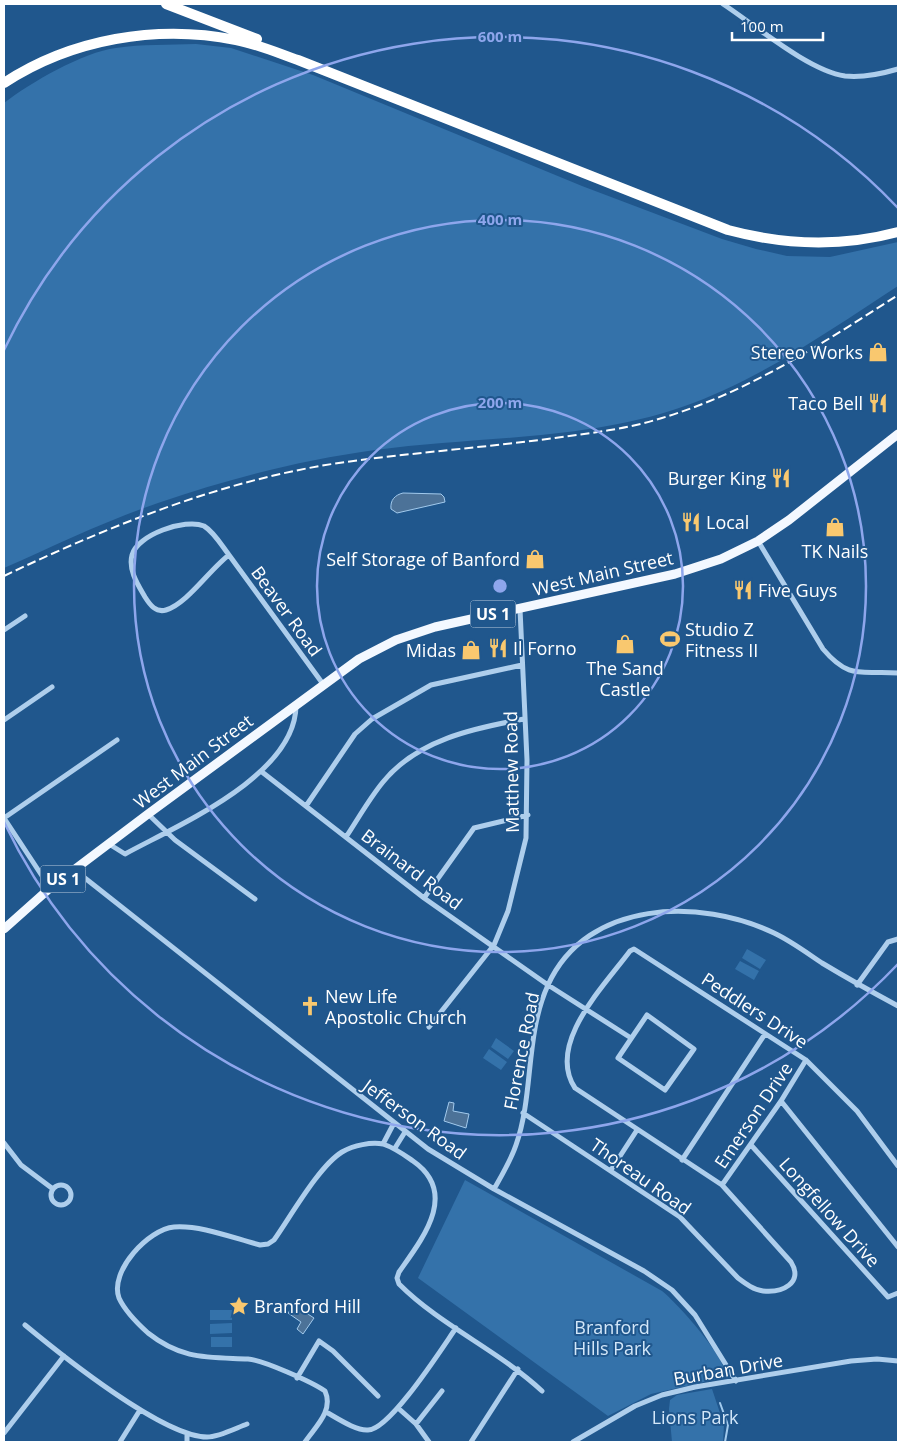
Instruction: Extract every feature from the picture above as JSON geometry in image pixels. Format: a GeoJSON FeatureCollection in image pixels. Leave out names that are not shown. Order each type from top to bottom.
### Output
{"type":"FeatureCollection","features":[{"type":"Feature","properties":{"kind":"highway"},"geometry":{"type":"LineString","coordinates":[[166,4],[724,223],[771,234],[812,238],[859,235],[898,227]]}},
{"type":"Feature","properties":{"kind":"highway"},"geometry":{"type":"LineString","coordinates":[[4,83],[59,55],[116,39],[168,34],[227,38],[254,44],[298,60],[728,230],[777,240],[812,242],[854,241],[898,232]]}},
{"type":"Feature","properties":{"kind":"main road","name":"West Main Street"},"geometry":{"type":"LineString","coordinates":[[4,929],[50,888],[76,871],[148,814],[359,659],[396,640],[435,627],[691,570],[720,560],[758,540],[799,512],[898,434]]}},
{"type":"Feature","properties":{"kind":"street"},"geometry":{"type":"LineString","coordinates":[[723,4],[808,62],[830,72],[844,76],[865,76],[898,69]]}},
{"type":"Feature","properties":{"kind":"street","name":"Beaver Road"},"geometry":{"type":"LineString","coordinates":[[229,555],[207,574],[189,594],[167,610],[158,611],[151,606],[132,571],[132,555],[135,546],[158,533],[189,523],[205,527],[229,555],[323,684]]}},
{"type":"Feature","properties":{"kind":"street"},"geometry":{"type":"LineString","coordinates":[[758,540],[823,649],[835,664],[858,673],[898,673]]}},
{"type":"Feature","properties":{"kind":"street","name":"Matthew Road"},"geometry":{"type":"LineString","coordinates":[[428,1027],[494,945],[514,890],[526,838],[528,815],[520,609]]}},
{"type":"Feature","properties":{"kind":"street"},"geometry":{"type":"LineString","coordinates":[[4,630],[25,616]]}},
{"type":"Feature","properties":{"kind":"street"},"geometry":{"type":"LineString","coordinates":[[306,806],[356,734],[372,719],[432,685],[522,665]]}},
{"type":"Feature","properties":{"kind":"street"},"geometry":{"type":"LineString","coordinates":[[4,720],[52,688]]}},
{"type":"Feature","properties":{"kind":"street"},"geometry":{"type":"LineString","coordinates":[[109,844],[125,854],[227,798],[262,772],[282,746],[296,718],[296,704]]}},
{"type":"Feature","properties":{"kind":"street"},"geometry":{"type":"LineString","coordinates":[[346,837],[383,782],[398,766],[459,733],[524,719]]}},
{"type":"Feature","properties":{"kind":"street"},"geometry":{"type":"LineString","coordinates":[[50,888],[4,818],[117,740]]}},
{"type":"Feature","properties":{"kind":"street","name":"Brainard Road"},"geometry":{"type":"LineString","coordinates":[[262,772],[424,898],[548,984]]}},
{"type":"Feature","properties":{"kind":"street"},"geometry":{"type":"LineString","coordinates":[[148,814],[166,832],[255,899]]}},
{"type":"Feature","properties":{"kind":"street"},"geometry":{"type":"LineString","coordinates":[[424,898],[474,828],[528,815]]}},
{"type":"Feature","properties":{"kind":"street","name":"Jefferson Road"},"geometry":{"type":"LineString","coordinates":[[76,871],[405,1132],[453,1165],[644,1271],[672,1290],[695,1315],[736,1381]]}},
{"type":"Feature","properties":{"kind":"street","name":"Florence Road"},"geometry":{"type":"LineString","coordinates":[[494,1189],[516,1144],[523,1113],[533,1045],[548,984],[574,948],[604,927],[622,919],[643,914],[685,911],[708,912],[736,918],[776,933],[857,984],[898,1006]]}},
{"type":"Feature","properties":{"kind":"street"},"geometry":{"type":"LineString","coordinates":[[857,984],[888,942],[898,939]]}},
{"type":"Feature","properties":{"kind":"street","name":"Peddlers Drive"},"geometry":{"type":"LineString","coordinates":[[791,1262],[722,1185],[575,1088],[568,1078],[566,1063],[568,1047],[574,1032],[588,1009],[630,951],[634,949],[806,1060],[857,1111],[898,1166]]}},
{"type":"Feature","properties":{"kind":"street"},"geometry":{"type":"LineString","coordinates":[[548,984],[631,1038]]}},
{"type":"Feature","properties":{"kind":"street"},"geometry":{"type":"LineString","coordinates":[[647,1016],[694,1049],[665,1090],[618,1058],[631,1038],[647,1016]]}},
{"type":"Feature","properties":{"kind":"street"},"geometry":{"type":"LineString","coordinates":[[682,1160],[765,1034]]}},
{"type":"Feature","properties":{"kind":"street","name":"Emerson Drive"},"geometry":{"type":"LineString","coordinates":[[722,1185],[781,1101],[806,1060]]}},
{"type":"Feature","properties":{"kind":"street"},"geometry":{"type":"LineString","coordinates":[[781,1101],[898,1247]]}},
{"type":"Feature","properties":{"kind":"street","name":"Thoreau Road"},"geometry":{"type":"LineString","coordinates":[[523,1113],[680,1217],[738,1278],[749,1287],[763,1291],[778,1290],[788,1286],[795,1278],[796,1270],[791,1262]]}},
{"type":"Feature","properties":{"kind":"street"},"geometry":{"type":"LineString","coordinates":[[383,1144],[394,1123]]}},
{"type":"Feature","properties":{"kind":"street"},"geometry":{"type":"LineString","coordinates":[[611,1170],[637,1130]]}},
{"type":"Feature","properties":{"kind":"street"},"geometry":{"type":"LineString","coordinates":[[395,1148],[405,1132]]}},
{"type":"Feature","properties":{"kind":"street"},"geometry":{"type":"LineString","coordinates":[[4,1143],[20,1165],[53,1189]]}},
{"type":"Feature","properties":{"kind":"street"},"geometry":{"type":"LineString","coordinates":[[305,1442],[326,1412],[328,1402],[325,1392],[254,1360],[203,1358],[174,1349],[148,1333],[129,1314],[119,1296],[121,1274],[130,1255],[148,1240],[172,1227],[202,1231],[260,1245],[268,1244],[274,1240],[334,1158],[344,1151],[359,1146],[383,1144],[395,1148],[424,1168],[436,1190],[436,1201],[425,1234],[399,1272],[397,1278],[399,1284],[433,1314],[518,1368],[542,1391]]}},
{"type":"Feature","properties":{"kind":"street","name":"Longfellow Drive"},"geometry":{"type":"LineString","coordinates":[[751,1145],[888,1297],[898,1293]]}},
{"type":"Feature","properties":{"kind":"street"},"geometry":{"type":"LineString","coordinates":[[62,1184],[66,1186],[72,1193],[71,1199],[65,1205],[58,1205],[52,1200],[53,1189],[62,1184]]}},
{"type":"Feature","properties":{"kind":"street"},"geometry":{"type":"LineString","coordinates":[[25,1325],[64,1356],[140,1410],[188,1433],[208,1437],[247,1424]]}},
{"type":"Feature","properties":{"kind":"street"},"geometry":{"type":"LineString","coordinates":[[326,1412],[364,1430],[371,1430],[398,1408],[456,1328]]}},
{"type":"Feature","properties":{"kind":"street"},"geometry":{"type":"LineString","coordinates":[[297,1378],[319,1341],[333,1352],[378,1396]]}},
{"type":"Feature","properties":{"kind":"street"},"geometry":{"type":"LineString","coordinates":[[4,1433],[64,1356]]}},
{"type":"Feature","properties":{"kind":"street","name":"Burban Drive"},"geometry":{"type":"LineString","coordinates":[[573,1442],[649,1400],[687,1389],[851,1361],[877,1359],[898,1362]]}},
{"type":"Feature","properties":{"kind":"street"},"geometry":{"type":"LineString","coordinates":[[471,1442],[518,1368]]}},
{"type":"Feature","properties":{"kind":"street"},"geometry":{"type":"LineString","coordinates":[[416,1424],[442,1391]]}},
{"type":"Feature","properties":{"kind":"street"},"geometry":{"type":"LineString","coordinates":[[398,1408],[416,1424],[429,1442]]}},
{"type":"Feature","properties":{"kind":"street"},"geometry":{"type":"LineString","coordinates":[[120,1442],[140,1410]]}},
{"type":"Feature","properties":{"kind":"street"},"geometry":{"type":"LineString","coordinates":[[187,1442],[188,1433]]}},
{"type":"Feature","properties":{"kind":"green space"},"geometry":{"type":"Polygon","coordinates":[[[196,44],[231,48],[313,75],[582,186],[722,239],[756,249],[787,256],[830,257],[898,242],[898,286],[794,353],[739,383],[682,407],[645,418],[569,432],[375,450],[265,471],[184,494],[138,510],[4,568],[4,103],[57,70],[88,55],[116,48],[196,44]]]}},
{"type":"Feature","properties":{"kind":"green space"},"geometry":{"type":"Polygon","coordinates":[[[747,949],[766,960],[760,969],[742,958],[747,949]]]}},
{"type":"Feature","properties":{"kind":"green space"},"geometry":{"type":"Polygon","coordinates":[[[740,961],[759,971],[754,980],[735,969],[740,961]]]}},
{"type":"Feature","properties":{"kind":"green space"},"geometry":{"type":"Polygon","coordinates":[[[496,1038],[514,1051],[508,1059],[491,1047],[496,1038]]]}},
{"type":"Feature","properties":{"kind":"green space"},"geometry":{"type":"Polygon","coordinates":[[[489,1049],[507,1062],[501,1070],[483,1058],[489,1049]]]}},
{"type":"Feature","properties":{"kind":"green space","name":"Branford Hills Park"},"geometry":{"type":"Polygon","coordinates":[[[465,1180],[662,1291],[690,1319],[719,1357],[726,1377],[651,1394],[608,1416],[418,1278],[465,1180]]]}},
{"type":"Feature","properties":{"kind":"green space"},"geometry":{"type":"Polygon","coordinates":[[[210,1310],[232,1310],[232,1320],[210,1320],[210,1310]]]}},
{"type":"Feature","properties":{"kind":"green space"},"geometry":{"type":"Polygon","coordinates":[[[232,1323],[232,1333],[210,1334],[210,1324],[232,1323]]]}},
{"type":"Feature","properties":{"kind":"green space"},"geometry":{"type":"Polygon","coordinates":[[[211,1337],[232,1337],[232,1347],[211,1347],[211,1337]]]}},
{"type":"Feature","properties":{"kind":"green space","name":"Lions Park"},"geometry":{"type":"Polygon","coordinates":[[[712,1389],[724,1425],[723,1442],[672,1442],[670,1400],[677,1395],[712,1389]]]}},
{"type":"Feature","properties":{"kind":"shaded area"},"geometry":{"type":"Polygon","coordinates":[[[403,493],[441,494],[445,502],[397,513],[391,509],[391,503],[395,497],[403,493]]]}},
{"type":"Feature","properties":{"kind":"shaded area"},"geometry":{"type":"Polygon","coordinates":[[[449,1102],[454,1103],[453,1111],[469,1114],[466,1128],[444,1121],[449,1102]]]}},
{"type":"Feature","properties":{"kind":"shaded area"},"geometry":{"type":"Polygon","coordinates":[[[294,1305],[314,1318],[303,1334],[297,1329],[301,1322],[288,1313],[294,1305]]]}},
{"type":"Feature","properties":{"kind":"waterway"},"geometry":{"type":"LineString","coordinates":[[720,1403],[728,1425],[725,1442]]}},
{"type":"Feature","properties":{"kind":"railway"},"geometry":{"type":"LineString","coordinates":[[4,576],[83,540],[164,508],[247,482],[332,464],[527,442],[636,425],[662,418],[725,395],[784,365],[898,295]]}},
{"type":"Feature","properties":{"kind":"place","name":"Stereo Works"},"geometry":{"type":"Point","coordinates":[878,352]}},
{"type":"Feature","properties":{"kind":"place","name":"Taco Bell"},"geometry":{"type":"Point","coordinates":[878,403]}},
{"type":"Feature","properties":{"kind":"place","name":"Burger King"},"geometry":{"type":"Point","coordinates":[781,478]}},
{"type":"Feature","properties":{"kind":"place","name":"Local"},"geometry":{"type":"Point","coordinates":[691,522]}},
{"type":"Feature","properties":{"kind":"place","name":"TK Nails"},"geometry":{"type":"Point","coordinates":[835,527]}},
{"type":"Feature","properties":{"kind":"place","name":"Self Storage of Banford"},"geometry":{"type":"Point","coordinates":[535,559]}},
{"type":"Feature","properties":{"kind":"place","name":"Five Guys"},"geometry":{"type":"Point","coordinates":[743,590]}},
{"type":"Feature","properties":{"kind":"place","name":"Studio Z Fitness II"},"geometry":{"type":"Point","coordinates":[670,639]}},
{"type":"Feature","properties":{"kind":"place","name":"The Sand Castle"},"geometry":{"type":"Point","coordinates":[625,644]}},
{"type":"Feature","properties":{"kind":"place","name":"Il Forno"},"geometry":{"type":"Point","coordinates":[498,648]}},
{"type":"Feature","properties":{"kind":"place","name":"Midas"},"geometry":{"type":"Point","coordinates":[471,650]}},
{"type":"Feature","properties":{"kind":"place","name":"New Life Apostolic Church"},"geometry":{"type":"Point","coordinates":[310,1006]}},
{"type":"Feature","properties":{"kind":"place","name":"Branford Hill"},"geometry":{"type":"Point","coordinates":[239,1306]}}]}
